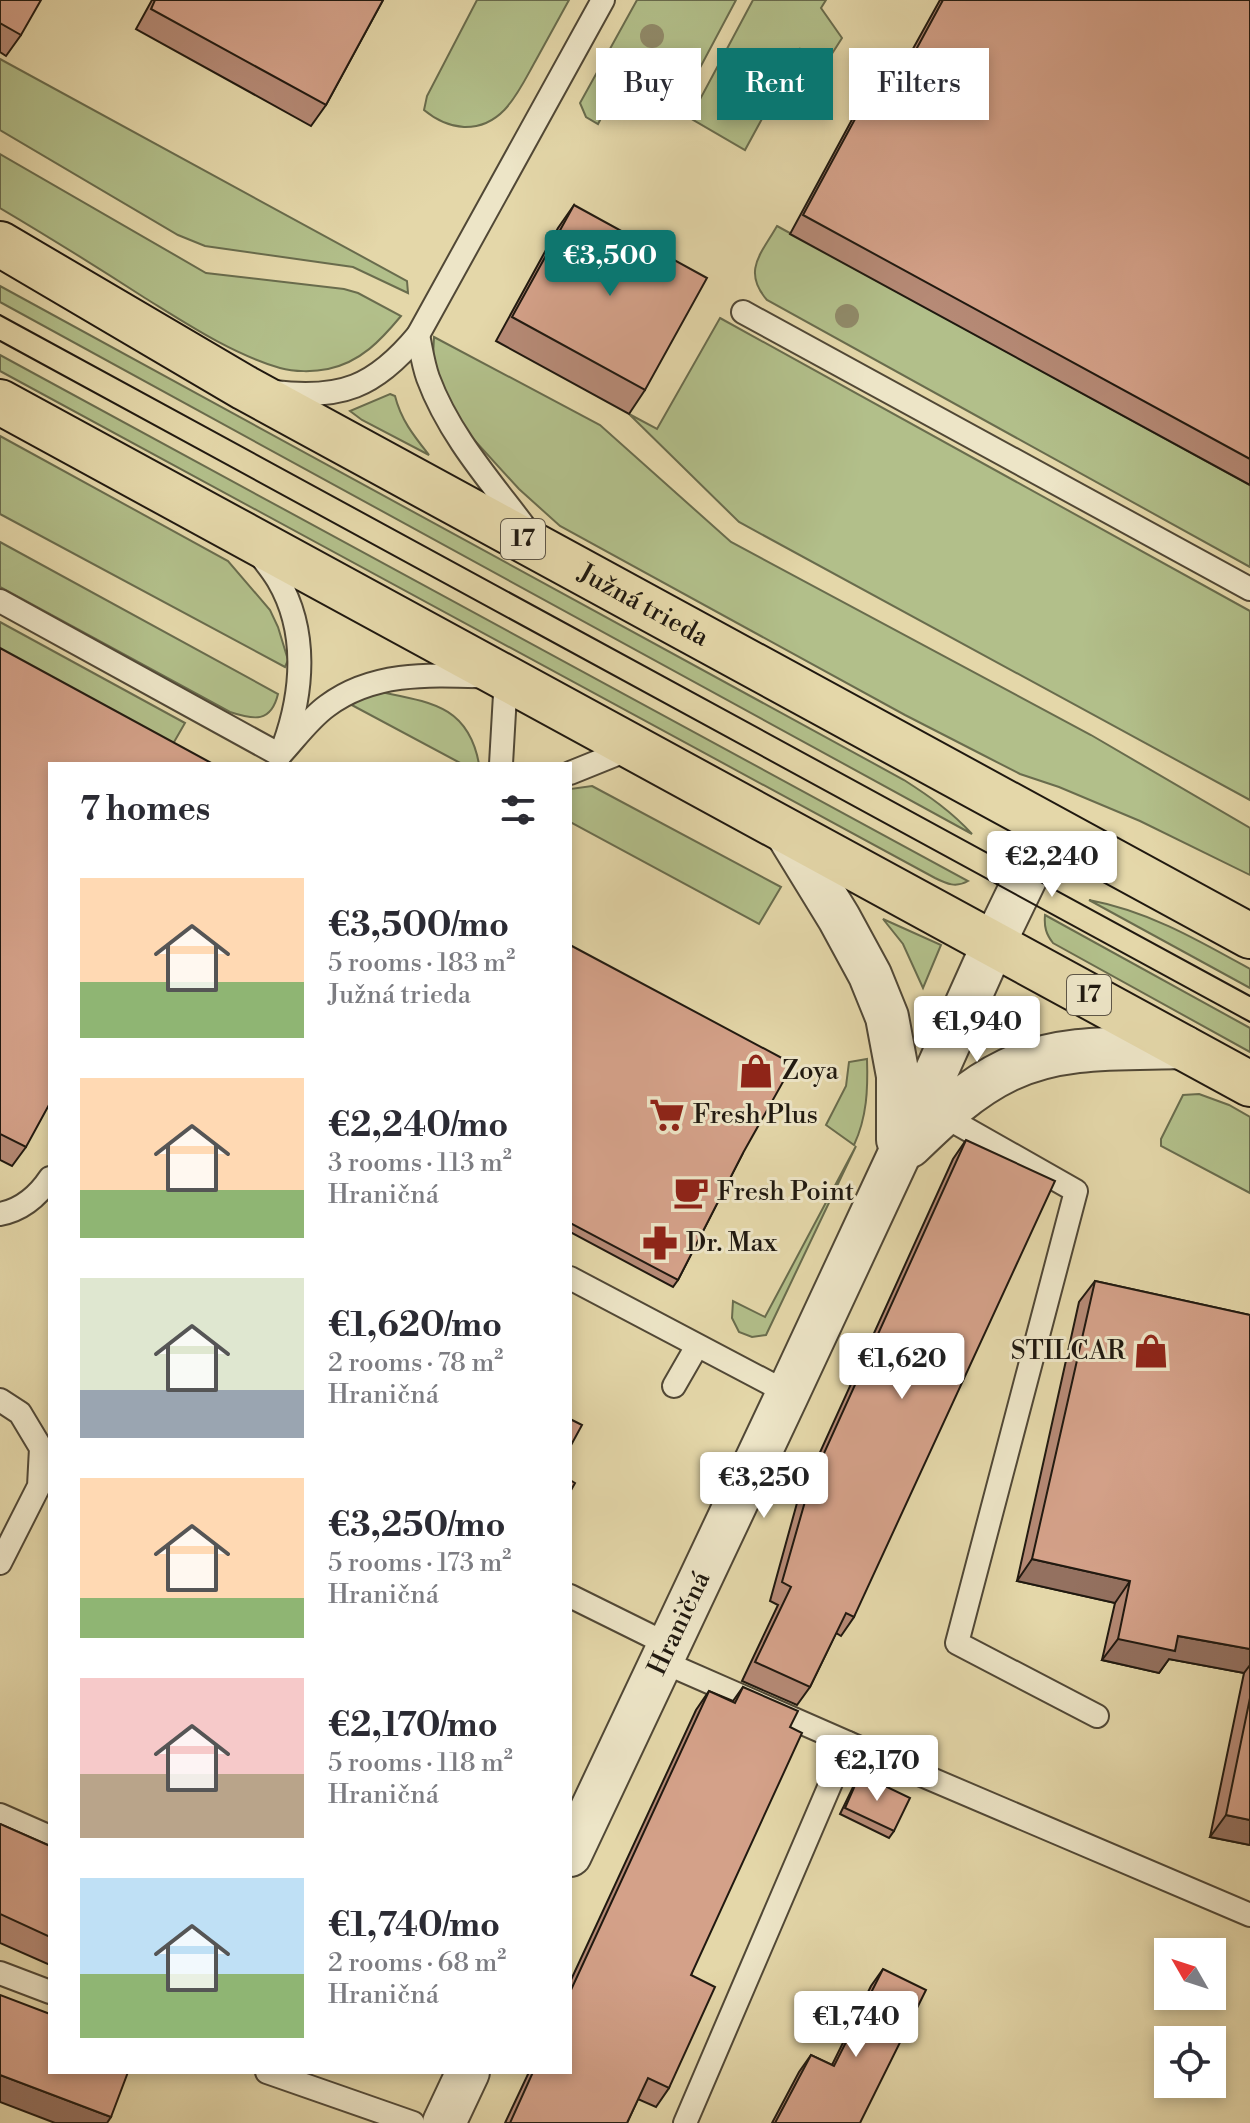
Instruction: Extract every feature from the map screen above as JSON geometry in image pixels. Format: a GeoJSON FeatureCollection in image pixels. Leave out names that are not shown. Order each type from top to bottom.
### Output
{"type":"FeatureCollection","features":[{"type":"Feature","properties":{"kind":"main road","name":"Južná trieda"},"geometry":{"type":"LineString","coordinates":[[0,244],[245,388],[1250,936]]}},
{"type":"Feature","properties":{"kind":"main road","name":"17"},"geometry":{"type":"LineString","coordinates":[[0,402],[1250,1084]]}},
{"type":"Feature","properties":{"kind":"street","name":"Hraničná"},"geometry":{"type":"LineString","coordinates":[[572,1851],[1050,827]]}},
{"type":"Feature","properties":{"kind":"street"},"geometry":{"type":"LineString","coordinates":[[785,830],[852,941],[887,1017],[898,1076],[898,1157]]}},
{"type":"Feature","properties":{"kind":"street"},"geometry":{"type":"LineString","coordinates":[[898,1157],[971,1092],[1009,1069],[1051,1056],[1090,1050],[1184,1047]]}},
{"type":"Feature","properties":{"kind":"street"},"geometry":{"type":"LineString","coordinates":[[444,2123],[467,2074]]}},
{"type":"Feature","properties":{"kind":"lane"},"geometry":{"type":"LineString","coordinates":[[245,388],[297,395],[349,390],[371,380],[402,355],[418,335],[603,0]]}},
{"type":"Feature","properties":{"kind":"lane"},"geometry":{"type":"LineString","coordinates":[[743,312],[1250,589]]}},
{"type":"Feature","properties":{"kind":"lane"},"geometry":{"type":"LineString","coordinates":[[418,335],[427,375],[456,435],[540,548]]}},
{"type":"Feature","properties":{"kind":"lane"},"geometry":{"type":"LineString","coordinates":[[246,536],[279,581],[298,640],[299,692],[293,720],[278,760]]}},
{"type":"Feature","properties":{"kind":"lane"},"geometry":{"type":"LineString","coordinates":[[0,601],[278,760]]}},
{"type":"Feature","properties":{"kind":"lane"},"geometry":{"type":"LineString","coordinates":[[278,760],[326,707],[344,695],[393,678],[419,675],[506,677],[501,762]]}},
{"type":"Feature","properties":{"kind":"lane"},"geometry":{"type":"LineString","coordinates":[[572,772],[634,747]]}},
{"type":"Feature","properties":{"kind":"lane"},"geometry":{"type":"LineString","coordinates":[[942,1115],[1076,1191],[957,1643],[1097,1716]]}},
{"type":"Feature","properties":{"kind":"lane"},"geometry":{"type":"LineString","coordinates":[[0,1214],[14,1211],[42,1190],[48,1181]]}},
{"type":"Feature","properties":{"kind":"lane"},"geometry":{"type":"LineString","coordinates":[[572,1279],[788,1393]]}},
{"type":"Feature","properties":{"kind":"lane"},"geometry":{"type":"LineString","coordinates":[[674,1386],[697,1346]]}},
{"type":"Feature","properties":{"kind":"lane"},"geometry":{"type":"LineString","coordinates":[[0,1400],[20,1413],[41,1448],[39,1486],[0,1563]]}},
{"type":"Feature","properties":{"kind":"lane"},"geometry":{"type":"LineString","coordinates":[[572,1597],[665,1653],[848,1743],[1250,1915]]}},
{"type":"Feature","properties":{"kind":"lane"},"geometry":{"type":"LineString","coordinates":[[685,2123],[848,1743]]}},
{"type":"Feature","properties":{"kind":"lane"},"geometry":{"type":"LineString","coordinates":[[0,1815],[48,1836]]}},
{"type":"Feature","properties":{"kind":"lane"},"geometry":{"type":"LineString","coordinates":[[0,1973],[48,1991]]}},
{"type":"Feature","properties":{"kind":"lane"},"geometry":{"type":"LineString","coordinates":[[273,2074],[413,2123]]}},
{"type":"Feature","properties":{"kind":"green space"},"geometry":{"type":"Polygon","coordinates":[[[477,0],[569,0],[509,105],[490,121],[464,127],[442,122],[424,110],[427,96],[477,0]]]}},
{"type":"Feature","properties":{"kind":"green space"},"geometry":{"type":"Polygon","coordinates":[[[637,0],[736,0],[701,66],[701,48],[610,48],[637,0]]]}},
{"type":"Feature","properties":{"kind":"green space"},"geometry":{"type":"Polygon","coordinates":[[[753,0],[826,0],[821,8],[842,38],[833,52],[833,48],[727,48],[753,0]]]}},
{"type":"Feature","properties":{"kind":"green space"},"geometry":{"type":"Polygon","coordinates":[[[0,59],[407,281],[408,293],[353,267],[205,246],[178,235],[0,130],[0,59]]]}},
{"type":"Feature","properties":{"kind":"green space"},"geometry":{"type":"Polygon","coordinates":[[[717,67],[717,120],[761,120],[745,150],[693,120],[701,120],[701,97],[717,67]]]}},
{"type":"Feature","properties":{"kind":"green space"},"geometry":{"type":"Polygon","coordinates":[[[596,74],[598,124],[586,117],[580,103],[596,74]]]}},
{"type":"Feature","properties":{"kind":"green space"},"geometry":{"type":"Polygon","coordinates":[[[0,154],[206,273],[344,289],[401,316],[369,349],[340,366],[298,371],[262,362],[194,328],[0,208],[0,154]]]}},
{"type":"Feature","properties":{"kind":"green space"},"geometry":{"type":"Polygon","coordinates":[[[777,226],[1250,485],[1250,567],[767,300],[760,290],[755,271],[760,254],[777,226]]]}},
{"type":"Feature","properties":{"kind":"green space"},"geometry":{"type":"Polygon","coordinates":[[[0,286],[904,780],[940,805],[972,834],[0,302],[0,286]]]}},
{"type":"Feature","properties":{"kind":"green space"},"geometry":{"type":"Polygon","coordinates":[[[720,318],[1250,611],[1250,800],[739,522],[629,414],[657,429],[720,318]]]}},
{"type":"Feature","properties":{"kind":"green space"},"geometry":{"type":"Polygon","coordinates":[[[434,337],[600,425],[731,542],[1091,735],[1250,828],[1250,875],[1140,821],[1020,774],[905,715],[560,526],[519,489],[465,430],[438,390],[433,357],[434,337]]]}},
{"type":"Feature","properties":{"kind":"green space"},"geometry":{"type":"Polygon","coordinates":[[[0,355],[968,881],[952,884],[935,878],[0,371],[0,355]]]}},
{"type":"Feature","properties":{"kind":"green space"},"geometry":{"type":"Polygon","coordinates":[[[390,394],[395,396],[404,420],[429,455],[350,411],[390,394]]]}},
{"type":"Feature","properties":{"kind":"green space"},"geometry":{"type":"Polygon","coordinates":[[[0,436],[228,561],[270,610],[288,660],[285,667],[0,514],[0,436]]]}},
{"type":"Feature","properties":{"kind":"green space"},"geometry":{"type":"Polygon","coordinates":[[[0,542],[278,694],[271,710],[260,717],[230,712],[0,587],[0,542]]]}},
{"type":"Feature","properties":{"kind":"green space"},"geometry":{"type":"Polygon","coordinates":[[[0,622],[185,723],[160,762],[0,674],[0,622]]]}},
{"type":"Feature","properties":{"kind":"green space"},"geometry":{"type":"Polygon","coordinates":[[[376,691],[443,709],[466,729],[478,762],[458,762],[348,703],[376,691]]]}},
{"type":"Feature","properties":{"kind":"green space"},"geometry":{"type":"Polygon","coordinates":[[[592,786],[781,887],[759,924],[572,823],[572,789],[592,786]]]}},
{"type":"Feature","properties":{"kind":"green space"},"geometry":{"type":"Polygon","coordinates":[[[1089,900],[1152,919],[1250,969],[1250,988],[1089,900]]]}},
{"type":"Feature","properties":{"kind":"green space"},"geometry":{"type":"Polygon","coordinates":[[[1045,915],[1250,1028],[1250,1052],[1053,943],[1046,930],[1045,915]]]}},
{"type":"Feature","properties":{"kind":"green space"},"geometry":{"type":"Polygon","coordinates":[[[883,919],[941,945],[923,988],[903,944],[883,919]]]}},
{"type":"Feature","properties":{"kind":"green space"},"geometry":{"type":"Polygon","coordinates":[[[867,1059],[866,1103],[854,1145],[826,1125],[846,1086],[849,1062],[867,1059]]]}},
{"type":"Feature","properties":{"kind":"green space"},"geometry":{"type":"Polygon","coordinates":[[[1199,1094],[1250,1117],[1250,1193],[1161,1146],[1161,1139],[1183,1095],[1199,1094]]]}},
{"type":"Feature","properties":{"kind":"green space"},"geometry":{"type":"Polygon","coordinates":[[[856,1146],[766,1335],[752,1337],[739,1332],[732,1318],[733,1301],[765,1317],[856,1146]]]}},
{"type":"Feature","properties":{"kind":"building"},"geometry":{"type":"Polygon","coordinates":[[[0,0],[41,0],[21,35],[0,23],[0,0]]]}},
{"type":"Feature","properties":{"kind":"building"},"geometry":{"type":"Polygon","coordinates":[[[155,0],[383,0],[326,105],[151,9],[155,0]]]}},
{"type":"Feature","properties":{"kind":"building"},"geometry":{"type":"Polygon","coordinates":[[[943,0],[1250,0],[1250,459],[803,215],[854,120],[989,120],[989,48],[917,48],[943,0]]]}},
{"type":"Feature","properties":{"kind":"building"},"geometry":{"type":"Polygon","coordinates":[[[574,205],[707,278],[645,390],[512,317],[574,205]]]}},
{"type":"Feature","properties":{"kind":"building"},"geometry":{"type":"Polygon","coordinates":[[[0,648],[209,762],[48,762],[48,1107],[26,1147],[0,1134],[0,648]]]}},
{"type":"Feature","properties":{"kind":"building","name":"Fresh Plus"},"geometry":{"type":"Polygon","coordinates":[[[572,946],[793,1064],[678,1280],[572,1224],[572,946]]]}},
{"type":"Feature","properties":{"kind":"building"},"geometry":{"type":"Polygon","coordinates":[[[966,1140],[1055,1181],[854,1617],[846,1613],[810,1687],[755,1662],[791,1587],[782,1582],[810,1484],[966,1140]]]}},
{"type":"Feature","properties":{"kind":"building"},"geometry":{"type":"Polygon","coordinates":[[[1095,1281],[1250,1315],[1250,1649],[1178,1636],[1175,1651],[1118,1639],[1130,1581],[1032,1559],[1095,1281]]]}},
{"type":"Feature","properties":{"kind":"building"},"geometry":{"type":"Polygon","coordinates":[[[572,1420],[582,1425],[572,1443],[572,1420]]]}},
{"type":"Feature","properties":{"kind":"building"},"geometry":{"type":"Polygon","coordinates":[[[743,1687],[798,1711],[790,1727],[802,1733],[691,1975],[715,1987],[669,2088],[648,2078],[627,2123],[510,2123],[532,2074],[572,2074],[572,1988],[709,1691],[735,1703],[743,1687]]]}},
{"type":"Feature","properties":{"kind":"building"},"geometry":{"type":"Polygon","coordinates":[[[1250,1698],[1250,1820],[1226,1815],[1250,1698]]]}},
{"type":"Feature","properties":{"kind":"building"},"geometry":{"type":"Polygon","coordinates":[[[860,1774],[910,1798],[894,1831],[845,1808],[860,1774]]]}},
{"type":"Feature","properties":{"kind":"building"},"geometry":{"type":"Polygon","coordinates":[[[0,1824],[48,1845],[48,1936],[0,1914],[0,1824]]]}},
{"type":"Feature","properties":{"kind":"building"},"geometry":{"type":"Polygon","coordinates":[[[883,1969],[926,1990],[860,2123],[775,2123],[811,2055],[834,2066],[883,1969]]]}},
{"type":"Feature","properties":{"kind":"building"},"geometry":{"type":"Polygon","coordinates":[[[0,1995],[48,2013],[48,2074],[127,2074],[111,2117],[0,2075],[0,1995]]]}},
{"type":"Feature","properties":{"kind":"tram line"},"geometry":{"type":"LineString","coordinates":[[0,315],[1250,996]]}},
{"type":"Feature","properties":{"kind":"tram line"},"geometry":{"type":"LineString","coordinates":[[0,341],[1250,1022]]}},
{"type":"Feature","properties":{"kind":"place","name":"Zoya"},"geometry":{"type":"Point","coordinates":[756,1071]}},
{"type":"Feature","properties":{"kind":"place","name":"Fresh Plus"},"geometry":{"type":"Point","coordinates":[667,1115]}},
{"type":"Feature","properties":{"kind":"place","name":"Fresh Point"},"geometry":{"type":"Point","coordinates":[691,1192]}},
{"type":"Feature","properties":{"kind":"place","name":"Dr. Max"},"geometry":{"type":"Point","coordinates":[660,1243]}},
{"type":"Feature","properties":{"kind":"place","name":"STILCAR"},"geometry":{"type":"Point","coordinates":[1151,1351]}}]}
